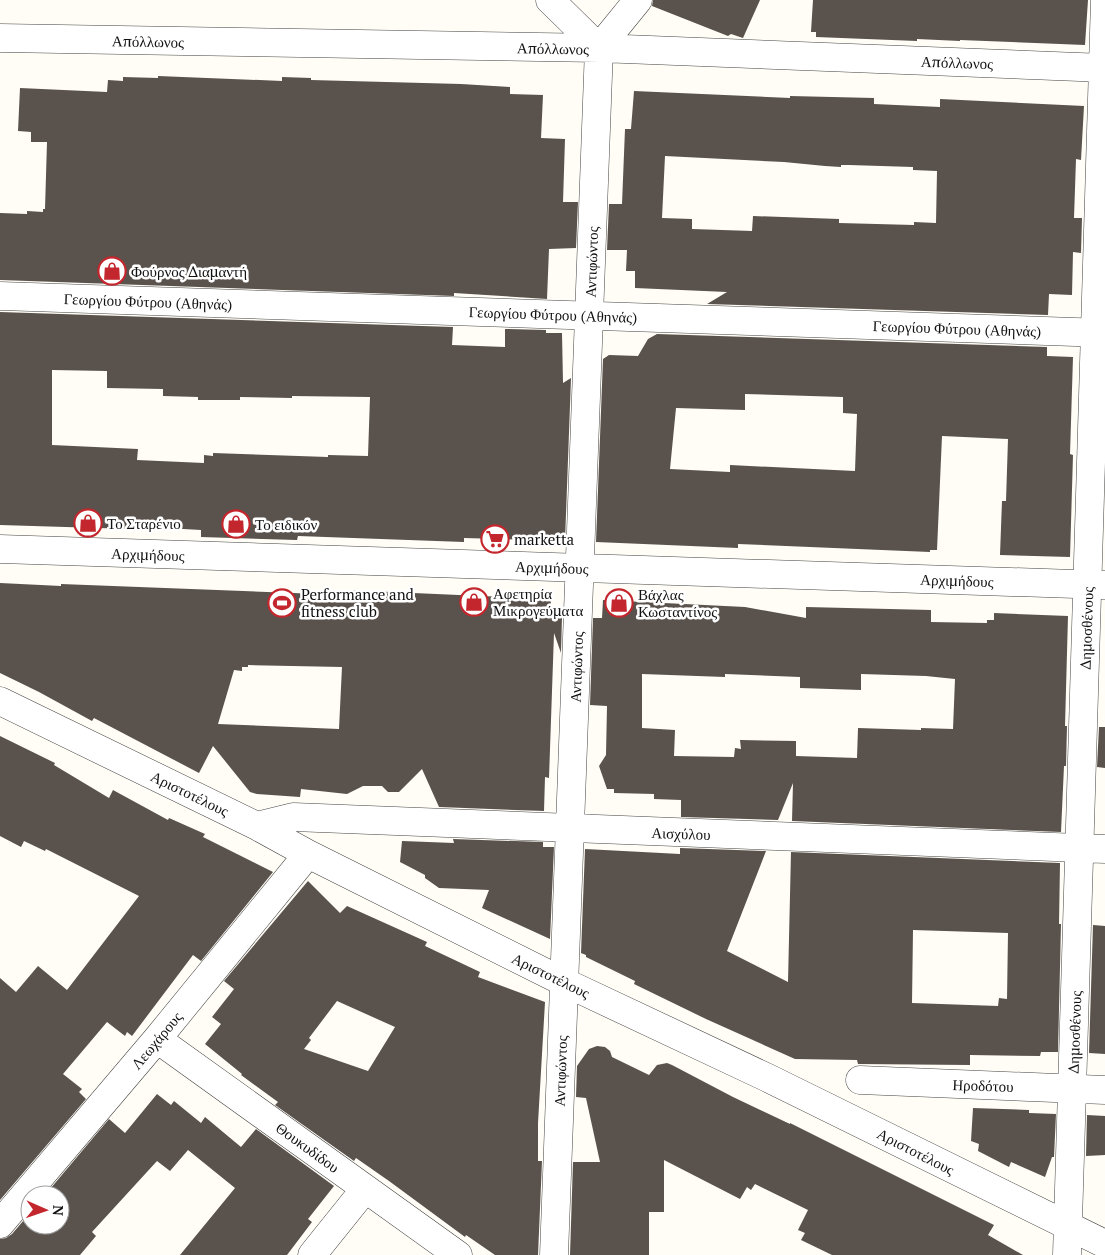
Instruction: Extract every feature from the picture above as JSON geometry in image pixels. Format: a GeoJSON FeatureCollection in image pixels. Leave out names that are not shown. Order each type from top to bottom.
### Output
{"type":"FeatureCollection","features":[{"type":"Feature","properties":{"kind":"street"},"geometry":{"type":"LineString","coordinates":[[550,0],[598,48],[638,0]]}},
{"type":"Feature","properties":{"kind":"street","name":"Δημοσθένους"},"geometry":{"type":"LineString","coordinates":[[1067,1255],[1072,1089],[1092,848],[1105,0]]}},
{"type":"Feature","properties":{"kind":"street","name":"Απόλλωνος"},"geometry":{"type":"LineString","coordinates":[[0,38],[598,48],[1104,68]]}},
{"type":"Feature","properties":{"kind":"street","name":"Αντιφώντος"},"geometry":{"type":"LineString","coordinates":[[554,1255],[598,48]]}},
{"type":"Feature","properties":{"kind":"street","name":"Γεωργίου Φύτρου (Αθηνάς)"},"geometry":{"type":"LineString","coordinates":[[0,296],[1100,333]]}},
{"type":"Feature","properties":{"kind":"street","name":"Αρχιμήδους"},"geometry":{"type":"LineString","coordinates":[[0,549],[1096,585]]}},
{"type":"Feature","properties":{"kind":"street","name":"Αριστοτέλους"},"geometry":{"type":"LineString","coordinates":[[0,701],[257,826],[308,854],[564,982],[768,1078],[1105,1244]]}},
{"type":"Feature","properties":{"kind":"street","name":"Αισχύλου"},"geometry":{"type":"LineString","coordinates":[[257,826],[293,817],[1092,848]]}},
{"type":"Feature","properties":{"kind":"street","name":"Λεωχάρους"},"geometry":{"type":"LineString","coordinates":[[0,1224],[157,1039],[308,854]]}},
{"type":"Feature","properties":{"kind":"street","name":"Θουκυδίδου"},"geometry":{"type":"LineString","coordinates":[[157,1039],[458,1255]]}},
{"type":"Feature","properties":{"kind":"street","name":"Ηροδότου"},"geometry":{"type":"LineString","coordinates":[[860,1080],[1105,1090]]}},
{"type":"Feature","properties":{"kind":"street"},"geometry":{"type":"LineString","coordinates":[[312,1255],[365,1189]]}},
{"type":"Feature","properties":{"kind":"building"},"geometry":{"type":"Polygon","coordinates":[[[653,0],[760,0],[743,38],[731,34],[728,36],[652,6],[653,0]]]}},
{"type":"Feature","properties":{"kind":"building"},"geometry":{"type":"Polygon","coordinates":[[[813,0],[1088,0],[1085,45],[816,37],[816,32],[811,32],[813,0]]]}},
{"type":"Feature","properties":{"kind":"building"},"geometry":{"type":"Polygon","coordinates":[[[158,76],[282,81],[282,77],[311,78],[311,80],[461,84],[510,87],[510,94],[543,95],[541,138],[565,139],[563,202],[578,202],[576,248],[549,249],[547,299],[454,293],[454,296],[0,280],[0,213],[27,214],[27,211],[43,212],[43,209],[45,209],[47,142],[31,142],[31,132],[18,131],[20,88],[107,92],[108,80],[123,81],[123,77],[158,78],[158,76]]]}},
{"type":"Feature","properties":{"kind":"building"},"geometry":{"type":"Polygon","coordinates":[[[634,91],[790,98],[790,96],[874,98],[874,104],[940,107],[940,99],[1084,106],[1081,160],[1076,159],[1074,218],[1082,218],[1081,253],[1073,252],[1072,295],[1049,294],[1048,315],[707,304],[727,292],[635,288],[635,271],[626,271],[627,250],[607,250],[609,204],[622,204],[625,129],[631,129],[634,91]],[[665,156],[662,218],[692,219],[692,229],[752,231],[753,216],[839,219],[839,223],[914,225],[914,222],[936,223],[937,171],[913,170],[913,167],[841,165],[841,167],[665,156]]]}},
{"type":"Feature","properties":{"kind":"building"},"geometry":{"type":"Polygon","coordinates":[[[0,312],[453,327],[452,345],[505,347],[505,329],[546,330],[546,333],[562,333],[563,383],[571,378],[565,541],[464,538],[464,542],[298,536],[297,540],[201,537],[201,530],[131,526],[131,529],[0,525],[0,312]],[[52,370],[52,445],[138,449],[137,460],[204,463],[204,455],[213,456],[213,453],[328,457],[328,455],[368,456],[370,397],[292,396],[292,398],[240,397],[240,400],[198,400],[198,397],[163,396],[163,389],[107,388],[107,371],[52,370]]]}},
{"type":"Feature","properties":{"kind":"building"},"geometry":{"type":"Polygon","coordinates":[[[657,334],[1047,347],[1047,356],[1073,357],[1070,454],[1073,455],[1070,557],[1000,555],[1002,501],[1006,501],[1008,439],[942,436],[937,550],[930,550],[930,552],[738,544],[738,548],[596,542],[603,359],[609,355],[638,356],[648,339],[657,334]],[[745,394],[745,410],[676,408],[670,469],[730,472],[730,465],[855,471],[857,414],[843,413],[843,397],[745,394]]]}},
{"type":"Feature","properties":{"kind":"building"},"geometry":{"type":"Polygon","coordinates":[[[0,583],[345,595],[345,590],[551,599],[550,616],[562,617],[561,653],[554,633],[549,778],[545,777],[544,811],[439,807],[422,769],[399,792],[388,792],[382,786],[363,786],[347,794],[301,789],[300,797],[257,794],[250,792],[213,746],[199,773],[94,718],[92,721],[0,673],[0,583]],[[248,665],[248,667],[242,667],[242,671],[234,670],[218,724],[339,729],[342,667],[248,665]]]}},
{"type":"Feature","properties":{"kind":"building"},"geometry":{"type":"Polygon","coordinates":[[[603,600],[745,607],[806,618],[806,607],[931,610],[931,622],[987,623],[987,620],[994,620],[994,613],[1068,616],[1065,726],[1067,726],[1066,766],[1064,766],[1061,832],[792,821],[793,783],[778,820],[681,817],[681,800],[654,799],[654,794],[614,793],[614,789],[607,789],[599,766],[606,755],[607,706],[590,705],[593,618],[602,618],[603,600]],[[642,674],[642,728],[675,730],[674,756],[734,757],[735,748],[741,749],[740,740],[796,741],[796,756],[857,758],[858,728],[953,729],[955,679],[861,674],[861,690],[800,688],[800,677],[725,674],[725,677],[642,674]]]}},
{"type":"Feature","properties":{"kind":"building"},"geometry":{"type":"Polygon","coordinates":[[[1099,727],[1105,727],[1105,768],[1097,767],[1099,727]]]}},
{"type":"Feature","properties":{"kind":"building"},"geometry":{"type":"Polygon","coordinates":[[[0,736],[55,763],[54,765],[109,798],[113,790],[168,820],[169,818],[205,834],[203,837],[273,872],[201,961],[193,955],[132,1036],[127,1032],[125,1036],[107,1022],[63,1074],[82,1089],[79,1092],[86,1099],[0,1200],[0,978],[16,992],[38,966],[67,990],[139,896],[46,849],[45,851],[24,841],[21,847],[0,836],[0,736]]]}},
{"type":"Feature","properties":{"kind":"building"},"geometry":{"type":"Polygon","coordinates":[[[453,839],[543,842],[543,847],[554,847],[550,939],[482,908],[489,890],[439,888],[425,878],[425,875],[400,862],[402,841],[454,843],[453,839]]]}},
{"type":"Feature","properties":{"kind":"building"},"geometry":{"type":"Polygon","coordinates":[[[680,848],[766,851],[727,951],[788,982],[791,852],[1060,863],[1059,924],[1061,924],[1058,1052],[1041,1052],[1040,1056],[970,1055],[970,1065],[858,1064],[857,1060],[795,1059],[634,984],[635,981],[581,953],[585,849],[680,854],[680,848]],[[913,930],[912,1003],[998,1006],[999,998],[1007,999],[1008,933],[913,930]]]}},
{"type":"Feature","properties":{"kind":"building"},"geometry":{"type":"Polygon","coordinates":[[[308,881],[340,913],[347,906],[427,942],[425,946],[480,972],[478,977],[545,1002],[538,1123],[538,1161],[542,1161],[538,1255],[495,1255],[466,1235],[465,1237],[356,1158],[354,1161],[275,1105],[278,1102],[241,1075],[205,1044],[221,1024],[212,1017],[234,989],[224,981],[308,881]],[[337,1001],[309,1038],[311,1040],[304,1049],[368,1071],[395,1027],[337,1001]]]}},
{"type":"Feature","properties":{"kind":"building"},"geometry":{"type":"Polygon","coordinates":[[[1093,925],[1105,926],[1105,1054],[1089,1053],[1093,925]]]}},
{"type":"Feature","properties":{"kind":"building"},"geometry":{"type":"Polygon","coordinates":[[[597,1046],[605,1047],[610,1051],[612,1057],[649,1075],[657,1065],[667,1063],[672,1065],[733,1097],[790,1123],[994,1225],[988,1235],[1023,1255],[832,1255],[801,1240],[805,1233],[798,1230],[808,1210],[755,1184],[751,1190],[747,1187],[740,1199],[664,1160],[664,1212],[649,1212],[649,1255],[570,1255],[573,1162],[600,1162],[586,1098],[576,1097],[577,1066],[589,1049],[597,1046]]]}},
{"type":"Feature","properties":{"kind":"building"},"geometry":{"type":"Polygon","coordinates":[[[157,1094],[171,1105],[174,1101],[201,1123],[205,1117],[241,1147],[256,1129],[334,1186],[308,1219],[312,1222],[287,1255],[180,1255],[235,1188],[188,1150],[170,1171],[157,1161],[92,1232],[96,1236],[80,1255],[0,1255],[0,1239],[12,1234],[20,1225],[20,1235],[70,1235],[70,1185],[53,1185],[109,1119],[125,1133],[157,1094]]]}},
{"type":"Feature","properties":{"kind":"building"},"geometry":{"type":"Polygon","coordinates":[[[973,1108],[1029,1110],[1029,1113],[1056,1114],[1054,1157],[1052,1157],[1045,1177],[1011,1162],[1009,1167],[978,1151],[979,1144],[971,1141],[973,1108]]]}},
{"type":"Feature","properties":{"kind":"building"},"geometry":{"type":"Polygon","coordinates":[[[1087,1115],[1105,1116],[1105,1155],[1086,1156],[1087,1115]]]}},
{"type":"Feature","properties":{"kind":"place","name":"Φούρνος Διαμαντή"},"geometry":{"type":"Point","coordinates":[112,271]}},
{"type":"Feature","properties":{"kind":"place","name":"Το Σταρένιο"},"geometry":{"type":"Point","coordinates":[88,523]}},
{"type":"Feature","properties":{"kind":"place","name":"Το ειδικόν"},"geometry":{"type":"Point","coordinates":[236,524]}},
{"type":"Feature","properties":{"kind":"place","name":"marketta"},"geometry":{"type":"Point","coordinates":[495,539]}},
{"type":"Feature","properties":{"kind":"place","name":"Αφετηρία Μικρογεύματα"},"geometry":{"type":"Point","coordinates":[474,602]}},
{"type":"Feature","properties":{"kind":"place","name":"Performance and fitness club"},"geometry":{"type":"Point","coordinates":[282,603]}},
{"type":"Feature","properties":{"kind":"place","name":"Βάχλας Κωσταντίνος"},"geometry":{"type":"Point","coordinates":[619,603]}}]}
